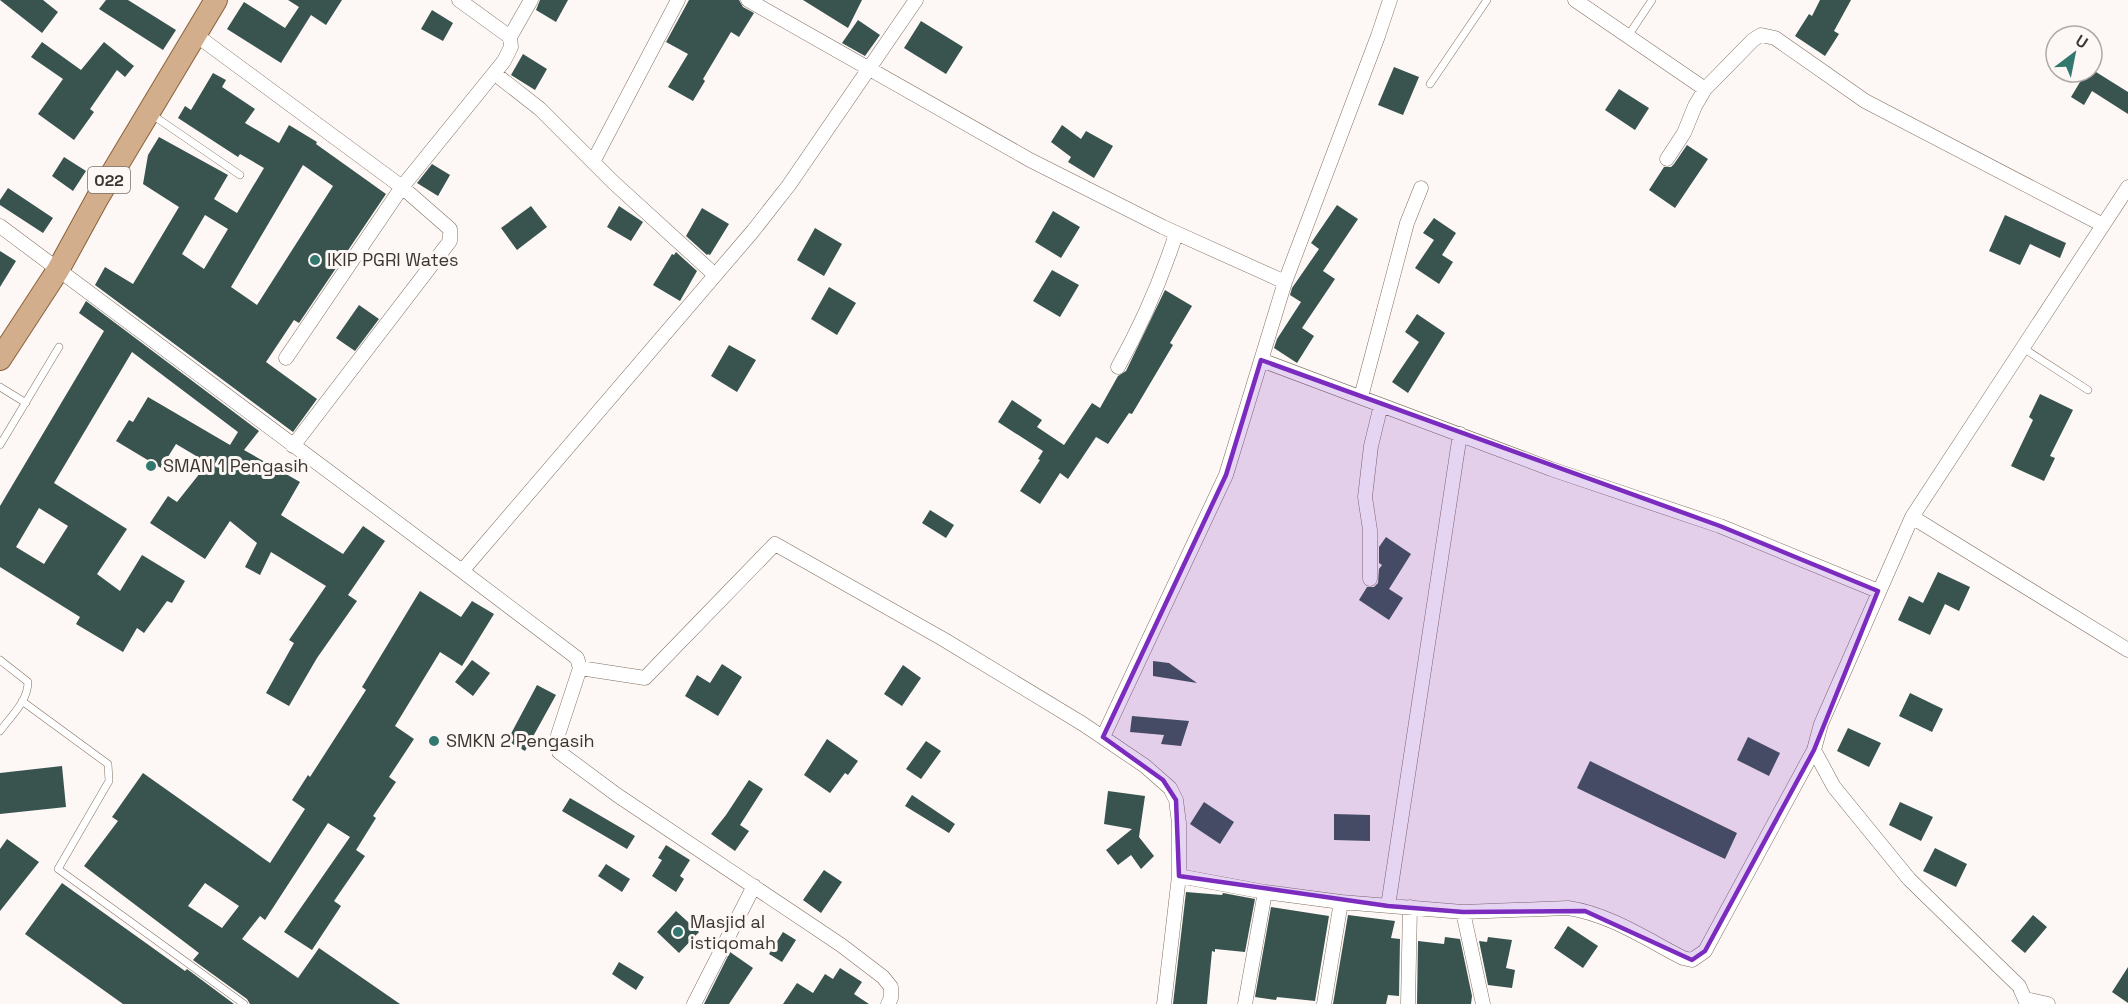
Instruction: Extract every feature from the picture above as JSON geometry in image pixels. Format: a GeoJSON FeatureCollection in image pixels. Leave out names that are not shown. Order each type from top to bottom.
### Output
{"type":"FeatureCollection","features":[{"type":"Feature","properties":{"kind":"main road","name":"022"},"geometry":{"type":"LineString","coordinates":[[0,359],[58,270],[98,197],[216,0]]}},
{"type":"Feature","properties":{"kind":"street"},"geometry":{"type":"LineString","coordinates":[[459,0],[510,38]]}},
{"type":"Feature","properties":{"kind":"street"},"geometry":{"type":"LineString","coordinates":[[286,358],[402,187],[494,73],[511,47],[510,38],[531,0]]}},
{"type":"Feature","properties":{"kind":"street"},"geometry":{"type":"LineString","coordinates":[[593,162],[678,0]]}},
{"type":"Feature","properties":{"kind":"street"},"geometry":{"type":"LineString","coordinates":[[748,0],[1030,160],[1176,234],[1285,282]]}},
{"type":"Feature","properties":{"kind":"street"},"geometry":{"type":"LineString","coordinates":[[462,571],[789,185],[916,0]]}},
{"type":"Feature","properties":{"kind":"street"},"geometry":{"type":"LineString","coordinates":[[1103,737],[1226,475],[1285,282],[1390,0]]}},
{"type":"Feature","properties":{"kind":"street"},"geometry":{"type":"LineString","coordinates":[[1575,0],[1705,89]]}},
{"type":"Feature","properties":{"kind":"street"},"geometry":{"type":"LineString","coordinates":[[196,35],[402,187],[450,229],[450,241],[293,446]]}},
{"type":"Feature","properties":{"kind":"street"},"geometry":{"type":"LineString","coordinates":[[1667,159],[1684,133],[1705,89],[1753,40],[1761,35],[1775,38],[1865,101],[2103,225]]}},
{"type":"Feature","properties":{"kind":"street"},"geometry":{"type":"LineString","coordinates":[[494,73],[551,119],[593,162],[715,275]]}},
{"type":"Feature","properties":{"kind":"street"},"geometry":{"type":"LineString","coordinates":[[1179,876],[1341,902],[1388,906],[1463,912],[1568,908],[1600,915],[1683,958],[1692,960],[1705,951],[1814,750],[1821,724],[1912,517],[2103,225],[2124,203],[2128,187]]}},
{"type":"Feature","properties":{"kind":"street"},"geometry":{"type":"LineString","coordinates":[[1361,397],[1407,223],[1421,188]]}},
{"type":"Feature","properties":{"kind":"street"},"geometry":{"type":"LineString","coordinates":[[0,226],[577,658],[580,668],[558,735],[559,752],[617,795],[841,945],[886,979],[892,992],[888,1004]]}},
{"type":"Feature","properties":{"kind":"street"},"geometry":{"type":"LineString","coordinates":[[1118,367],[1139,329],[1161,279],[1176,234]]}},
{"type":"Feature","properties":{"kind":"street"},"geometry":{"type":"LineString","coordinates":[[1261,360],[1551,468],[1720,526],[1878,591]]}},
{"type":"Feature","properties":{"kind":"street"},"geometry":{"type":"LineString","coordinates":[[1370,579],[1370,530],[1365,497],[1371,446],[1381,405]]}},
{"type":"Feature","properties":{"kind":"street"},"geometry":{"type":"LineString","coordinates":[[1388,906],[1460,434]]}},
{"type":"Feature","properties":{"kind":"street"},"geometry":{"type":"LineString","coordinates":[[1912,517],[2128,650]]}},
{"type":"Feature","properties":{"kind":"street"},"geometry":{"type":"LineString","coordinates":[[580,668],[645,678],[775,544],[943,639],[1103,737],[1145,766],[1170,788],[1176,800],[1179,823],[1179,876],[1164,1004]]}},
{"type":"Feature","properties":{"kind":"street"},"geometry":{"type":"LineString","coordinates":[[1814,750],[1834,787],[1909,879],[2019,986],[2026,1002],[2048,1004]]}},
{"type":"Feature","properties":{"kind":"street"},"geometry":{"type":"LineString","coordinates":[[694,1004],[754,886]]}},
{"type":"Feature","properties":{"kind":"street"},"geometry":{"type":"LineString","coordinates":[[1245,1004],[1265,891]]}},
{"type":"Feature","properties":{"kind":"street"},"geometry":{"type":"LineString","coordinates":[[1324,1004],[1341,902]]}},
{"type":"Feature","properties":{"kind":"street"},"geometry":{"type":"LineString","coordinates":[[1408,1004],[1410,907]]}},
{"type":"Feature","properties":{"kind":"street"},"geometry":{"type":"LineString","coordinates":[[1463,912],[1483,1004]]}},
{"type":"Feature","properties":{"kind":"lane"},"geometry":{"type":"LineString","coordinates":[[1430,84],[1487,0]]}},
{"type":"Feature","properties":{"kind":"lane"},"geometry":{"type":"LineString","coordinates":[[1628,36],[1652,0]]}},
{"type":"Feature","properties":{"kind":"lane"},"geometry":{"type":"LineString","coordinates":[[149,113],[240,175]]}},
{"type":"Feature","properties":{"kind":"lane"},"geometry":{"type":"LineString","coordinates":[[0,445],[59,347]]}},
{"type":"Feature","properties":{"kind":"lane"},"geometry":{"type":"LineString","coordinates":[[2023,348],[2088,390]]}},
{"type":"Feature","properties":{"kind":"lane"},"geometry":{"type":"LineString","coordinates":[[0,387],[26,403]]}},
{"type":"Feature","properties":{"kind":"lane"},"geometry":{"type":"LineString","coordinates":[[0,660],[28,682],[28,691],[0,731]]}},
{"type":"Feature","properties":{"kind":"lane"},"geometry":{"type":"LineString","coordinates":[[22,701],[108,764],[109,781],[58,869],[244,1004]]}},
{"type":"Feature","properties":{"kind":"highlighted area"},"geometry":{"type":"Polygon","coordinates":[[[1261,360],[1720,526],[1878,591],[1814,750],[1705,951],[1692,960],[1585,911],[1463,912],[1388,906],[1179,876],[1176,800],[1163,780],[1103,737],[1226,475],[1261,360]]]}},
{"type":"Feature","properties":{"kind":"building"},"geometry":{"type":"Polygon","coordinates":[[[0,0],[43,0],[58,12],[42,33],[0,0]]]}},
{"type":"Feature","properties":{"kind":"building"},"geometry":{"type":"Polygon","coordinates":[[[106,0],[128,0],[176,30],[163,50],[99,9],[106,0]]]}},
{"type":"Feature","properties":{"kind":"building"},"geometry":{"type":"Polygon","coordinates":[[[288,0],[342,0],[326,25],[311,15],[281,63],[227,29],[244,2],[285,28],[299,7],[288,0]]]}},
{"type":"Feature","properties":{"kind":"building"},"geometry":{"type":"Polygon","coordinates":[[[540,0],[568,0],[556,22],[536,10],[540,0]]]}},
{"type":"Feature","properties":{"kind":"building"},"geometry":{"type":"Polygon","coordinates":[[[689,0],[739,0],[743,7],[754,13],[739,37],[731,32],[703,79],[705,81],[693,101],[668,87],[688,54],[666,42],[689,0]]]}},
{"type":"Feature","properties":{"kind":"building"},"geometry":{"type":"Polygon","coordinates":[[[803,0],[862,0],[848,28],[803,0]]]}},
{"type":"Feature","properties":{"kind":"building"},"geometry":{"type":"Polygon","coordinates":[[[1820,0],[1851,0],[1834,31],[1839,34],[1825,56],[1795,36],[1809,14],[1812,16],[1820,0]]]}},
{"type":"Feature","properties":{"kind":"building"},"geometry":{"type":"Polygon","coordinates":[[[432,10],[453,23],[443,41],[421,29],[432,10]]]}},
{"type":"Feature","properties":{"kind":"building"},"geometry":{"type":"Polygon","coordinates":[[[858,20],[880,35],[865,56],[842,43],[858,20]]]}},
{"type":"Feature","properties":{"kind":"building"},"geometry":{"type":"Polygon","coordinates":[[[921,21],[963,47],[946,74],[904,48],[921,21]]]}},
{"type":"Feature","properties":{"kind":"building"},"geometry":{"type":"Polygon","coordinates":[[[42,42],[81,70],[104,42],[134,66],[125,77],[117,70],[90,109],[94,112],[74,140],[38,114],[63,79],[31,57],[42,42]]]}},
{"type":"Feature","properties":{"kind":"building"},"geometry":{"type":"Polygon","coordinates":[[[523,54],[547,69],[535,90],[511,75],[523,54]]]}},
{"type":"Feature","properties":{"kind":"building"},"geometry":{"type":"Polygon","coordinates":[[[1394,67],[1419,77],[1403,115],[1378,105],[1394,67]]]}},
{"type":"Feature","properties":{"kind":"building"},"geometry":{"type":"Polygon","coordinates":[[[213,73],[226,80],[222,87],[255,109],[245,123],[279,143],[289,125],[317,142],[316,144],[386,194],[299,323],[294,320],[266,362],[317,399],[293,432],[95,285],[105,267],[133,284],[179,207],[143,184],[148,155],[159,137],[228,175],[214,199],[237,213],[264,168],[240,154],[238,157],[178,118],[185,106],[191,110],[213,73]],[[303,165],[231,287],[257,305],[333,186],[303,165]],[[205,215],[182,254],[204,269],[228,229],[205,215]]]}},
{"type":"Feature","properties":{"kind":"building"},"geometry":{"type":"Polygon","coordinates":[[[2104,77],[2128,92],[2128,114],[2092,91],[2084,105],[2071,97],[2079,84],[2104,84],[2104,77]]]}},
{"type":"Feature","properties":{"kind":"building"},"geometry":{"type":"Polygon","coordinates":[[[1619,89],[1649,108],[1635,130],[1605,110],[1619,89]]]}},
{"type":"Feature","properties":{"kind":"building"},"geometry":{"type":"Polygon","coordinates":[[[1062,125],[1081,139],[1086,131],[1113,146],[1094,178],[1068,162],[1071,157],[1051,142],[1062,125]]]}},
{"type":"Feature","properties":{"kind":"building"},"geometry":{"type":"Polygon","coordinates":[[[1687,145],[1708,159],[1675,208],[1649,190],[1664,167],[1671,167],[1687,145]]]}},
{"type":"Feature","properties":{"kind":"building"},"geometry":{"type":"Polygon","coordinates":[[[64,157],[86,171],[73,191],[52,176],[64,157]]]}},
{"type":"Feature","properties":{"kind":"building"},"geometry":{"type":"Polygon","coordinates":[[[432,164],[450,175],[438,196],[417,183],[432,164]]]}},
{"type":"Feature","properties":{"kind":"building"},"geometry":{"type":"Polygon","coordinates":[[[8,188],[53,218],[43,233],[0,205],[0,200],[8,188]]]}},
{"type":"Feature","properties":{"kind":"building"},"geometry":{"type":"Polygon","coordinates":[[[1337,205],[1358,219],[1323,271],[1335,279],[1302,328],[1314,336],[1297,363],[1274,348],[1277,339],[1301,302],[1290,295],[1292,288],[1319,249],[1311,243],[1337,205]]]}},
{"type":"Feature","properties":{"kind":"building"},"geometry":{"type":"Polygon","coordinates":[[[531,206],[547,227],[517,250],[501,228],[531,206]]]}},
{"type":"Feature","properties":{"kind":"building"},"geometry":{"type":"Polygon","coordinates":[[[619,206],[643,222],[631,241],[607,227],[619,206]]]}},
{"type":"Feature","properties":{"kind":"building"},"geometry":{"type":"Polygon","coordinates":[[[702,208],[729,224],[710,255],[707,255],[686,236],[702,208]]]}},
{"type":"Feature","properties":{"kind":"building"},"geometry":{"type":"Polygon","coordinates":[[[1053,211],[1080,227],[1061,258],[1035,242],[1053,211]]]}},
{"type":"Feature","properties":{"kind":"building"},"geometry":{"type":"Polygon","coordinates":[[[2005,215],[2066,243],[2060,258],[2030,244],[2020,265],[1989,251],[2005,215]]]}},
{"type":"Feature","properties":{"kind":"building"},"geometry":{"type":"Polygon","coordinates":[[[1434,218],[1456,233],[1442,255],[1453,262],[1439,284],[1415,268],[1434,240],[1423,233],[1434,218]]]}},
{"type":"Feature","properties":{"kind":"building"},"geometry":{"type":"Polygon","coordinates":[[[815,228],[842,244],[824,276],[797,260],[815,228]]]}},
{"type":"Feature","properties":{"kind":"building"},"geometry":{"type":"Polygon","coordinates":[[[0,251],[16,261],[0,287],[0,251]]]}},
{"type":"Feature","properties":{"kind":"building"},"geometry":{"type":"Polygon","coordinates":[[[676,252],[697,271],[680,301],[653,285],[672,254],[676,252]]]}},
{"type":"Feature","properties":{"kind":"building"},"geometry":{"type":"Polygon","coordinates":[[[1052,270],[1079,285],[1060,317],[1033,301],[1052,270]]]}},
{"type":"Feature","properties":{"kind":"building"},"geometry":{"type":"Polygon","coordinates":[[[829,287],[856,303],[837,335],[811,319],[829,287]]]}},
{"type":"Feature","properties":{"kind":"building"},"geometry":{"type":"Polygon","coordinates":[[[1165,290],[1192,306],[1170,343],[1173,345],[1132,414],[1129,413],[1108,444],[1096,437],[1068,479],[1060,473],[1040,504],[1020,491],[1040,460],[1038,459],[1043,451],[998,422],[1012,400],[1042,420],[1037,427],[1064,445],[1092,403],[1100,408],[1118,376],[1126,371],[1165,290]]]}},
{"type":"Feature","properties":{"kind":"building"},"geometry":{"type":"Polygon","coordinates":[[[86,301],[259,431],[244,450],[300,482],[281,515],[343,554],[363,526],[385,541],[348,595],[357,601],[317,658],[289,706],[266,693],[294,643],[289,640],[326,586],[271,552],[260,575],[245,567],[257,543],[230,521],[205,559],[150,523],[168,496],[177,502],[208,463],[176,444],[161,468],[116,441],[129,420],[133,422],[148,397],[230,445],[238,432],[132,352],[54,483],[127,529],[97,574],[120,591],[142,555],[185,581],[172,603],[167,601],[144,633],[137,628],[123,652],[76,624],[80,617],[0,567],[0,506],[104,331],[79,313],[86,301]],[[39,508],[16,547],[44,564],[68,526],[39,508]]]}},
{"type":"Feature","properties":{"kind":"building"},"geometry":{"type":"Polygon","coordinates":[[[359,305],[379,319],[355,351],[336,338],[359,305]]]}},
{"type":"Feature","properties":{"kind":"building"},"geometry":{"type":"Polygon","coordinates":[[[1417,314],[1445,333],[1408,393],[1392,382],[1419,342],[1405,332],[1417,314]]]}},
{"type":"Feature","properties":{"kind":"building"},"geometry":{"type":"Polygon","coordinates":[[[729,345],[756,360],[737,392],[711,376],[729,345]]]}},
{"type":"Feature","properties":{"kind":"building"},"geometry":{"type":"Polygon","coordinates":[[[2040,394],[2073,410],[2050,456],[2055,458],[2044,481],[2011,466],[2033,420],[2029,417],[2040,394]]]}},
{"type":"Feature","properties":{"kind":"building"},"geometry":{"type":"Polygon","coordinates":[[[930,510],[954,525],[946,538],[922,523],[930,510]]]}},
{"type":"Feature","properties":{"kind":"building"},"geometry":{"type":"Polygon","coordinates":[[[1386,537],[1411,554],[1389,589],[1403,598],[1389,620],[1359,600],[1367,587],[1374,587],[1378,583],[1379,569],[1382,565],[1379,563],[1379,547],[1386,537]]]}},
{"type":"Feature","properties":{"kind":"building"},"geometry":{"type":"Polygon","coordinates":[[[1938,572],[1970,587],[1959,611],[1945,604],[1930,635],[1898,620],[1909,596],[1923,603],[1938,572]]]}},
{"type":"Feature","properties":{"kind":"building"},"geometry":{"type":"Polygon","coordinates":[[[420,591],[461,617],[472,601],[494,614],[462,666],[440,652],[395,726],[414,739],[389,777],[396,782],[373,816],[376,818],[356,850],[365,856],[334,901],[341,906],[312,950],[284,932],[350,837],[328,823],[265,920],[260,916],[242,939],[298,978],[319,948],[400,1004],[250,1004],[247,999],[193,960],[199,953],[84,866],[118,821],[112,817],[143,773],[270,863],[305,809],[292,800],[308,775],[310,777],[366,690],[362,687],[420,591]],[[205,883],[188,906],[222,928],[239,906],[205,883]]]}},
{"type":"Feature","properties":{"kind":"building"},"geometry":{"type":"Polygon","coordinates":[[[472,660],[490,673],[473,696],[455,682],[472,660]]]}},
{"type":"Feature","properties":{"kind":"building"},"geometry":{"type":"Polygon","coordinates":[[[1153,661],[1169,663],[1197,683],[1153,676],[1153,661]]]}},
{"type":"Feature","properties":{"kind":"building"},"geometry":{"type":"Polygon","coordinates":[[[722,664],[742,677],[718,716],[685,696],[697,675],[710,683],[722,664]]]}},
{"type":"Feature","properties":{"kind":"building"},"geometry":{"type":"Polygon","coordinates":[[[903,665],[921,678],[902,706],[884,694],[903,665]]]}},
{"type":"Feature","properties":{"kind":"building"},"geometry":{"type":"Polygon","coordinates":[[[537,685],[556,695],[525,751],[507,741],[537,685]]]}},
{"type":"Feature","properties":{"kind":"building"},"geometry":{"type":"Polygon","coordinates":[[[1910,693],[1943,709],[1932,732],[1899,716],[1910,693]]]}},
{"type":"Feature","properties":{"kind":"building"},"geometry":{"type":"Polygon","coordinates":[[[1132,716],[1189,721],[1181,746],[1161,744],[1164,735],[1130,732],[1132,716]]]}},
{"type":"Feature","properties":{"kind":"building"},"geometry":{"type":"Polygon","coordinates":[[[1848,728],[1881,743],[1869,767],[1837,751],[1848,728]]]}},
{"type":"Feature","properties":{"kind":"building"},"geometry":{"type":"Polygon","coordinates":[[[1748,737],[1780,753],[1769,776],[1737,760],[1748,737]]]}},
{"type":"Feature","properties":{"kind":"building"},"geometry":{"type":"Polygon","coordinates":[[[827,739],[858,761],[848,775],[845,773],[830,793],[804,775],[827,739]]]}},
{"type":"Feature","properties":{"kind":"building"},"geometry":{"type":"Polygon","coordinates":[[[926,741],[941,751],[921,779],[906,769],[926,741]]]}},
{"type":"Feature","properties":{"kind":"building"},"geometry":{"type":"Polygon","coordinates":[[[1590,761],[1737,833],[1725,859],[1577,788],[1590,761]]]}},
{"type":"Feature","properties":{"kind":"building"},"geometry":{"type":"Polygon","coordinates":[[[62,766],[66,807],[0,814],[0,773],[62,766]]]}},
{"type":"Feature","properties":{"kind":"building"},"geometry":{"type":"Polygon","coordinates":[[[749,780],[763,789],[740,825],[749,831],[735,851],[711,834],[749,780]]]}},
{"type":"Feature","properties":{"kind":"building"},"geometry":{"type":"Polygon","coordinates":[[[1108,791],[1145,796],[1139,837],[1154,856],[1141,869],[1131,855],[1118,865],[1106,850],[1132,829],[1104,824],[1108,791]]]}},
{"type":"Feature","properties":{"kind":"building"},"geometry":{"type":"Polygon","coordinates":[[[912,795],[955,824],[949,833],[905,806],[912,795]]]}},
{"type":"Feature","properties":{"kind":"building"},"geometry":{"type":"Polygon","coordinates":[[[570,798],[635,836],[627,849],[562,811],[570,798]]]}},
{"type":"Feature","properties":{"kind":"building"},"geometry":{"type":"Polygon","coordinates":[[[1204,802],[1234,822],[1220,844],[1190,824],[1204,802]]]}},
{"type":"Feature","properties":{"kind":"building"},"geometry":{"type":"Polygon","coordinates":[[[1900,802],[1933,817],[1921,841],[1889,825],[1900,802]]]}},
{"type":"Feature","properties":{"kind":"building"},"geometry":{"type":"Polygon","coordinates":[[[1334,814],[1370,815],[1370,841],[1334,840],[1334,814]]]}},
{"type":"Feature","properties":{"kind":"building"},"geometry":{"type":"Polygon","coordinates":[[[7,839],[39,862],[0,911],[0,849],[7,839]]]}},
{"type":"Feature","properties":{"kind":"building"},"geometry":{"type":"Polygon","coordinates":[[[666,845],[690,860],[680,876],[684,879],[676,892],[652,876],[662,860],[658,858],[666,845]]]}},
{"type":"Feature","properties":{"kind":"building"},"geometry":{"type":"Polygon","coordinates":[[[1935,848],[1967,864],[1956,887],[1923,871],[1935,848]]]}},
{"type":"Feature","properties":{"kind":"building"},"geometry":{"type":"Polygon","coordinates":[[[606,864],[630,879],[622,892],[598,876],[606,864]]]}},
{"type":"Feature","properties":{"kind":"building"},"geometry":{"type":"Polygon","coordinates":[[[824,870],[842,882],[821,913],[803,900],[824,870]]]}},
{"type":"Feature","properties":{"kind":"building"},"geometry":{"type":"Polygon","coordinates":[[[62,883],[234,1004],[123,1004],[25,934],[62,883]]]}},
{"type":"Feature","properties":{"kind":"building"},"geometry":{"type":"Polygon","coordinates":[[[1186,892],[1222,895],[1223,893],[1255,899],[1245,952],[1215,949],[1215,952],[1212,951],[1207,1004],[1173,1004],[1186,892]]]}},
{"type":"Feature","properties":{"kind":"building"},"geometry":{"type":"Polygon","coordinates":[[[1271,907],[1329,916],[1315,1001],[1255,997],[1271,907]]]}},
{"type":"Feature","properties":{"kind":"building","name":"Masjid al istiqomah"},"geometry":{"type":"Polygon","coordinates":[[[676,911],[699,932],[679,953],[657,932],[676,911]]]}},
{"type":"Feature","properties":{"kind":"building"},"geometry":{"type":"Polygon","coordinates":[[[1348,915],[1395,921],[1391,938],[1400,939],[1399,996],[1388,995],[1386,1004],[1333,1004],[1348,915]]]}},
{"type":"Feature","properties":{"kind":"building"},"geometry":{"type":"Polygon","coordinates":[[[2033,915],[2047,927],[2025,953],[2011,941],[2033,915]]]}},
{"type":"Feature","properties":{"kind":"building"},"geometry":{"type":"Polygon","coordinates":[[[1568,926],[1598,946],[1583,968],[1554,948],[1568,926]]]}},
{"type":"Feature","properties":{"kind":"building"},"geometry":{"type":"Polygon","coordinates":[[[783,932],[796,940],[782,962],[769,954],[783,932]]]}},
{"type":"Feature","properties":{"kind":"building"},"geometry":{"type":"Polygon","coordinates":[[[1445,937],[1460,939],[1472,996],[1471,1004],[1417,1004],[1418,941],[1444,944],[1445,937]]]}},
{"type":"Feature","properties":{"kind":"building"},"geometry":{"type":"Polygon","coordinates":[[[1488,937],[1512,940],[1506,968],[1515,970],[1512,988],[1488,985],[1479,941],[1487,942],[1488,937]]]}},
{"type":"Feature","properties":{"kind":"building"},"geometry":{"type":"Polygon","coordinates":[[[730,952],[753,968],[729,1004],[704,1004],[730,952]]]}},
{"type":"Feature","properties":{"kind":"building"},"geometry":{"type":"Polygon","coordinates":[[[619,962],[644,977],[636,990],[612,974],[619,962]]]}},
{"type":"Feature","properties":{"kind":"building"},"geometry":{"type":"Polygon","coordinates":[[[2128,967],[2128,1003],[2112,992],[2128,967]]]}},
{"type":"Feature","properties":{"kind":"building"},"geometry":{"type":"Polygon","coordinates":[[[840,968],[862,982],[854,994],[869,1004],[783,1004],[797,983],[813,993],[825,974],[833,979],[840,968]]]}},
{"type":"Feature","properties":{"kind":"place","name":"IKIP PGRI Wates"},"geometry":{"type":"Point","coordinates":[315,260]}},
{"type":"Feature","properties":{"kind":"place","name":"SMAN 1 Pengasih"},"geometry":{"type":"Point","coordinates":[151,466]}},
{"type":"Feature","properties":{"kind":"place","name":"SMKN 2 Pengasih"},"geometry":{"type":"Point","coordinates":[434,741]}},
{"type":"Feature","properties":{"kind":"place","name":"Masjid al istiqomah"},"geometry":{"type":"Point","coordinates":[678,932]}}]}
